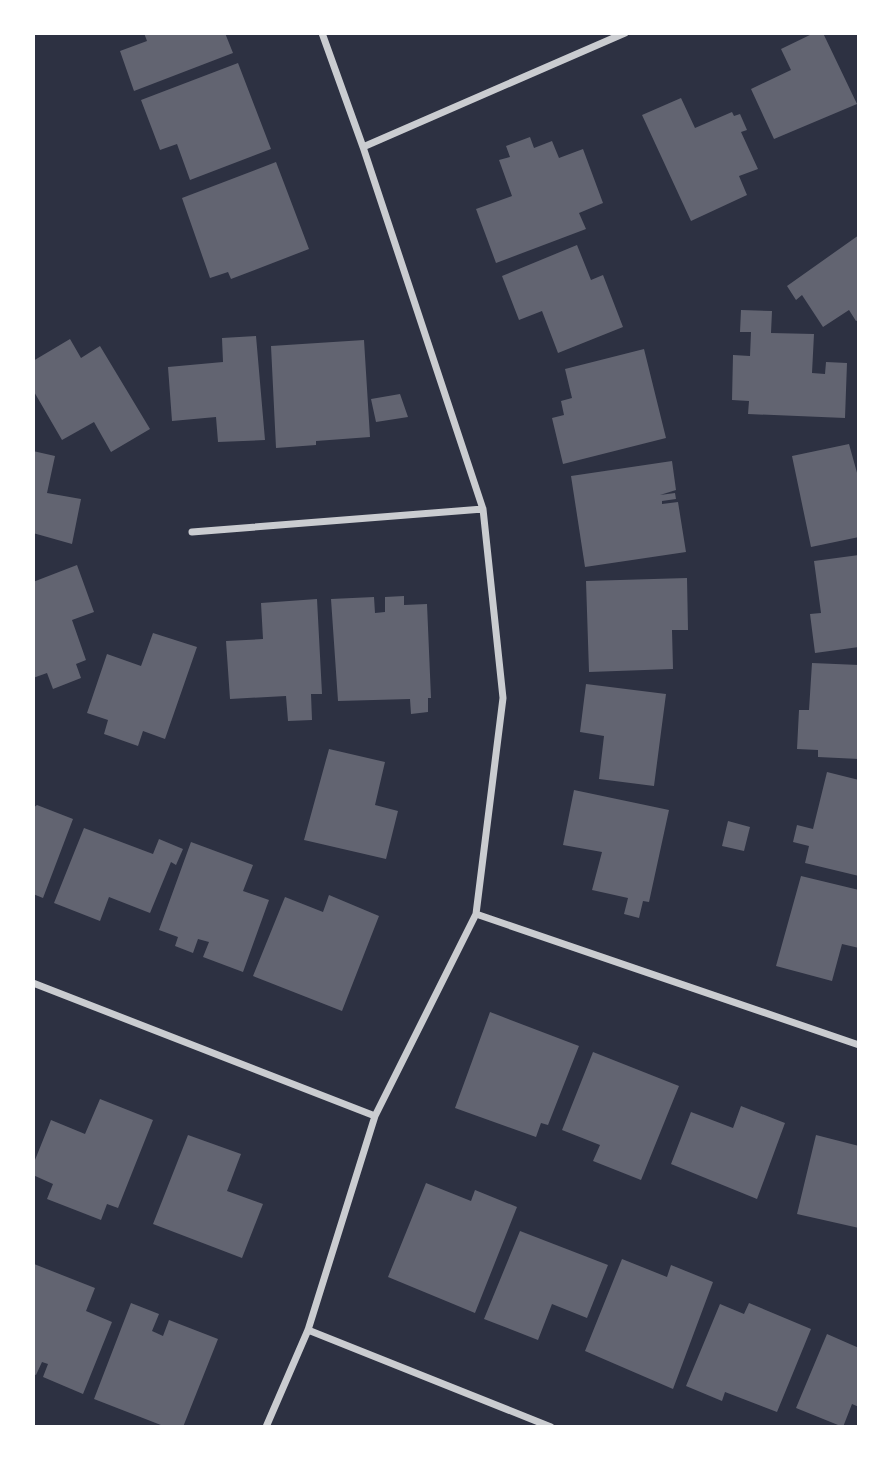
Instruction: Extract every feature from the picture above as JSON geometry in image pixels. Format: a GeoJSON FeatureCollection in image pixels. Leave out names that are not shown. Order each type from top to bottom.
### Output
{"type":"FeatureCollection","features":[{"type":"Feature","properties":{"kind":"street"},"geometry":{"type":"LineString","coordinates":[[266,1427],[308,1330],[375,1116],[476,914],[503,698],[483,509],[363,147],[322,33]]}},
{"type":"Feature","properties":{"kind":"street"},"geometry":{"type":"LineString","coordinates":[[363,147],[625,33]]}},
{"type":"Feature","properties":{"kind":"street"},"geometry":{"type":"LineString","coordinates":[[192,532],[483,509]]}},
{"type":"Feature","properties":{"kind":"street"},"geometry":{"type":"LineString","coordinates":[[476,914],[859,1045]]}},
{"type":"Feature","properties":{"kind":"street"},"geometry":{"type":"LineString","coordinates":[[33,983],[375,1116]]}},
{"type":"Feature","properties":{"kind":"street"},"geometry":{"type":"LineString","coordinates":[[308,1330],[551,1427]]}},
{"type":"Feature","properties":{"kind":"building"},"geometry":{"type":"Polygon","coordinates":[[[144,33],[225,33],[233,53],[134,91],[120,51],[147,41],[144,33]]]}},
{"type":"Feature","properties":{"kind":"building"},"geometry":{"type":"Polygon","coordinates":[[[814,33],[823,33],[857,104],[774,139],[751,89],[791,70],[781,49],[814,33]]]}},
{"type":"Feature","properties":{"kind":"building"},"geometry":{"type":"Polygon","coordinates":[[[238,63],[271,149],[190,180],[177,144],[160,150],[141,100],[238,63]]]}},
{"type":"Feature","properties":{"kind":"building"},"geometry":{"type":"Polygon","coordinates":[[[681,98],[695,128],[732,112],[734,116],[740,114],[747,130],[741,132],[758,169],[739,176],[747,195],[691,221],[642,115],[681,98]]]}},
{"type":"Feature","properties":{"kind":"building"},"geometry":{"type":"Polygon","coordinates":[[[530,137],[534,148],[552,141],[559,158],[583,149],[603,203],[579,213],[586,229],[496,263],[476,209],[512,196],[499,160],[510,157],[506,146],[530,137]]]}},
{"type":"Feature","properties":{"kind":"building"},"geometry":{"type":"Polygon","coordinates":[[[276,162],[309,249],[231,279],[228,272],[210,278],[182,198],[276,162]]]}},
{"type":"Feature","properties":{"kind":"building"},"geometry":{"type":"Polygon","coordinates":[[[859,235],[859,320],[856,321],[849,310],[823,327],[802,295],[796,300],[787,286],[859,235]]]}},
{"type":"Feature","properties":{"kind":"building"},"geometry":{"type":"Polygon","coordinates":[[[577,245],[591,280],[603,275],[623,327],[558,353],[542,311],[519,320],[502,276],[577,245]]]}},
{"type":"Feature","properties":{"kind":"building"},"geometry":{"type":"Polygon","coordinates":[[[741,310],[772,311],[771,333],[814,334],[812,373],[825,374],[826,362],[847,363],[845,418],[748,414],[749,401],[732,400],[733,355],[750,356],[751,332],[740,332],[741,310]]]}},
{"type":"Feature","properties":{"kind":"building"},"geometry":{"type":"Polygon","coordinates":[[[256,336],[265,440],[218,442],[216,417],[172,421],[168,367],[223,362],[222,338],[256,336]]]}},
{"type":"Feature","properties":{"kind":"building"},"geometry":{"type":"Polygon","coordinates":[[[70,339],[81,358],[100,346],[150,429],[111,452],[94,422],[62,440],[33,390],[33,361],[70,339]]]}},
{"type":"Feature","properties":{"kind":"building"},"geometry":{"type":"Polygon","coordinates":[[[364,340],[370,437],[316,441],[316,445],[276,448],[271,346],[364,340]]]}},
{"type":"Feature","properties":{"kind":"building"},"geometry":{"type":"Polygon","coordinates":[[[644,349],[666,438],[563,464],[552,418],[564,415],[561,401],[572,398],[565,369],[644,349]]]}},
{"type":"Feature","properties":{"kind":"building"},"geometry":{"type":"Polygon","coordinates":[[[400,394],[408,417],[376,422],[371,399],[400,394]]]}},
{"type":"Feature","properties":{"kind":"building"},"geometry":{"type":"Polygon","coordinates":[[[849,444],[859,480],[859,537],[811,547],[792,456],[849,444]]]}},
{"type":"Feature","properties":{"kind":"building"},"geometry":{"type":"Polygon","coordinates":[[[33,451],[55,456],[47,493],[81,499],[72,544],[33,533],[33,451]]]}},
{"type":"Feature","properties":{"kind":"building"},"geometry":{"type":"Polygon","coordinates":[[[672,461],[676,490],[660,495],[675,493],[676,499],[662,501],[662,504],[678,502],[686,552],[585,567],[571,476],[672,461]]]}},
{"type":"Feature","properties":{"kind":"building"},"geometry":{"type":"Polygon","coordinates":[[[859,555],[859,647],[815,653],[810,614],[821,613],[814,561],[859,555]]]}},
{"type":"Feature","properties":{"kind":"building"},"geometry":{"type":"Polygon","coordinates":[[[77,565],[94,612],[72,620],[86,660],[76,664],[81,678],[53,689],[47,673],[33,678],[33,582],[77,565]]]}},
{"type":"Feature","properties":{"kind":"building"},"geometry":{"type":"Polygon","coordinates":[[[687,578],[688,630],[672,630],[673,669],[589,672],[586,581],[687,578]]]}},
{"type":"Feature","properties":{"kind":"building"},"geometry":{"type":"Polygon","coordinates":[[[404,596],[404,605],[427,604],[431,698],[428,698],[428,712],[411,714],[410,699],[338,701],[331,599],[374,597],[375,613],[385,612],[385,597],[404,596]]]}},
{"type":"Feature","properties":{"kind":"building"},"geometry":{"type":"Polygon","coordinates":[[[317,599],[322,694],[311,694],[312,720],[288,721],[286,696],[230,699],[226,641],[263,639],[261,603],[317,599]]]}},
{"type":"Feature","properties":{"kind":"building"},"geometry":{"type":"Polygon","coordinates":[[[153,633],[197,647],[165,739],[143,731],[138,746],[104,734],[108,720],[87,713],[107,654],[141,666],[153,633]]]}},
{"type":"Feature","properties":{"kind":"building"},"geometry":{"type":"Polygon","coordinates":[[[812,663],[859,665],[859,759],[818,757],[818,750],[797,749],[799,710],[809,710],[812,663]]]}},
{"type":"Feature","properties":{"kind":"building"},"geometry":{"type":"Polygon","coordinates":[[[586,684],[666,694],[654,786],[599,779],[604,736],[580,732],[586,684]]]}},
{"type":"Feature","properties":{"kind":"building"},"geometry":{"type":"Polygon","coordinates":[[[329,749],[385,762],[375,805],[398,811],[386,859],[304,840],[329,749]]]}},
{"type":"Feature","properties":{"kind":"building"},"geometry":{"type":"Polygon","coordinates":[[[827,772],[859,780],[859,876],[805,863],[809,846],[793,842],[797,825],[813,829],[827,772]]]}},
{"type":"Feature","properties":{"kind":"building"},"geometry":{"type":"Polygon","coordinates":[[[574,790],[669,810],[649,902],[643,901],[639,918],[624,914],[628,898],[592,890],[602,852],[563,845],[574,790]]]}},
{"type":"Feature","properties":{"kind":"building"},"geometry":{"type":"Polygon","coordinates":[[[37,805],[73,819],[43,898],[33,894],[33,808],[37,805]]]}},
{"type":"Feature","properties":{"kind":"building"},"geometry":{"type":"Polygon","coordinates":[[[728,821],[750,827],[744,851],[722,846],[728,821]]]}},
{"type":"Feature","properties":{"kind":"building"},"geometry":{"type":"Polygon","coordinates":[[[84,828],[153,854],[159,839],[183,849],[176,865],[171,862],[150,913],[109,897],[100,921],[54,903],[84,828]]]}},
{"type":"Feature","properties":{"kind":"building"},"geometry":{"type":"Polygon","coordinates":[[[191,842],[253,865],[243,891],[269,900],[243,972],[203,957],[209,942],[198,939],[193,953],[175,946],[178,937],[159,930],[191,842]]]}},
{"type":"Feature","properties":{"kind":"building"},"geometry":{"type":"Polygon","coordinates":[[[801,876],[859,890],[859,948],[842,944],[832,981],[776,966],[801,876]]]}},
{"type":"Feature","properties":{"kind":"building"},"geometry":{"type":"Polygon","coordinates":[[[329,895],[379,916],[342,1011],[253,976],[285,897],[323,912],[329,895]]]}},
{"type":"Feature","properties":{"kind":"building"},"geometry":{"type":"Polygon","coordinates":[[[490,1012],[579,1046],[548,1125],[541,1123],[536,1137],[455,1108],[490,1012]]]}},
{"type":"Feature","properties":{"kind":"building"},"geometry":{"type":"Polygon","coordinates":[[[593,1052],[679,1086],[641,1180],[593,1161],[600,1145],[562,1130],[593,1052]]]}},
{"type":"Feature","properties":{"kind":"building"},"geometry":{"type":"Polygon","coordinates":[[[100,1099],[153,1120],[118,1208],[107,1204],[101,1220],[47,1199],[53,1184],[33,1175],[33,1165],[51,1120],[85,1134],[100,1099]]]}},
{"type":"Feature","properties":{"kind":"building"},"geometry":{"type":"Polygon","coordinates":[[[741,1106],[785,1123],[757,1199],[671,1164],[691,1112],[733,1128],[741,1106]]]}},
{"type":"Feature","properties":{"kind":"building"},"geometry":{"type":"Polygon","coordinates":[[[188,1135],[241,1154],[227,1191],[263,1204],[242,1258],[153,1224],[188,1135]]]}},
{"type":"Feature","properties":{"kind":"building"},"geometry":{"type":"Polygon","coordinates":[[[816,1135],[859,1146],[859,1228],[797,1214],[816,1135]]]}},
{"type":"Feature","properties":{"kind":"building"},"geometry":{"type":"Polygon","coordinates":[[[426,1183],[471,1201],[475,1190],[517,1207],[475,1313],[388,1277],[426,1183]]]}},
{"type":"Feature","properties":{"kind":"building"},"geometry":{"type":"Polygon","coordinates":[[[520,1231],[608,1265],[587,1318],[552,1304],[538,1340],[484,1319],[520,1231]]]}},
{"type":"Feature","properties":{"kind":"building"},"geometry":{"type":"Polygon","coordinates":[[[622,1259],[667,1277],[671,1265],[713,1282],[673,1389],[585,1351],[622,1259]]]}},
{"type":"Feature","properties":{"kind":"building"},"geometry":{"type":"Polygon","coordinates":[[[34,1264],[95,1288],[86,1311],[112,1322],[83,1394],[43,1377],[48,1364],[42,1362],[36,1375],[33,1374],[34,1264]]]}},
{"type":"Feature","properties":{"kind":"building"},"geometry":{"type":"Polygon","coordinates":[[[131,1303],[159,1314],[152,1331],[163,1336],[169,1320],[218,1339],[183,1427],[166,1427],[94,1399],[131,1303]]]}},
{"type":"Feature","properties":{"kind":"building"},"geometry":{"type":"Polygon","coordinates":[[[749,1303],[811,1329],[777,1412],[725,1392],[722,1401],[686,1386],[720,1304],[744,1314],[749,1303]]]}},
{"type":"Feature","properties":{"kind":"building"},"geometry":{"type":"Polygon","coordinates":[[[827,1334],[859,1348],[859,1407],[852,1404],[843,1427],[796,1408],[827,1334]]]}}]}
